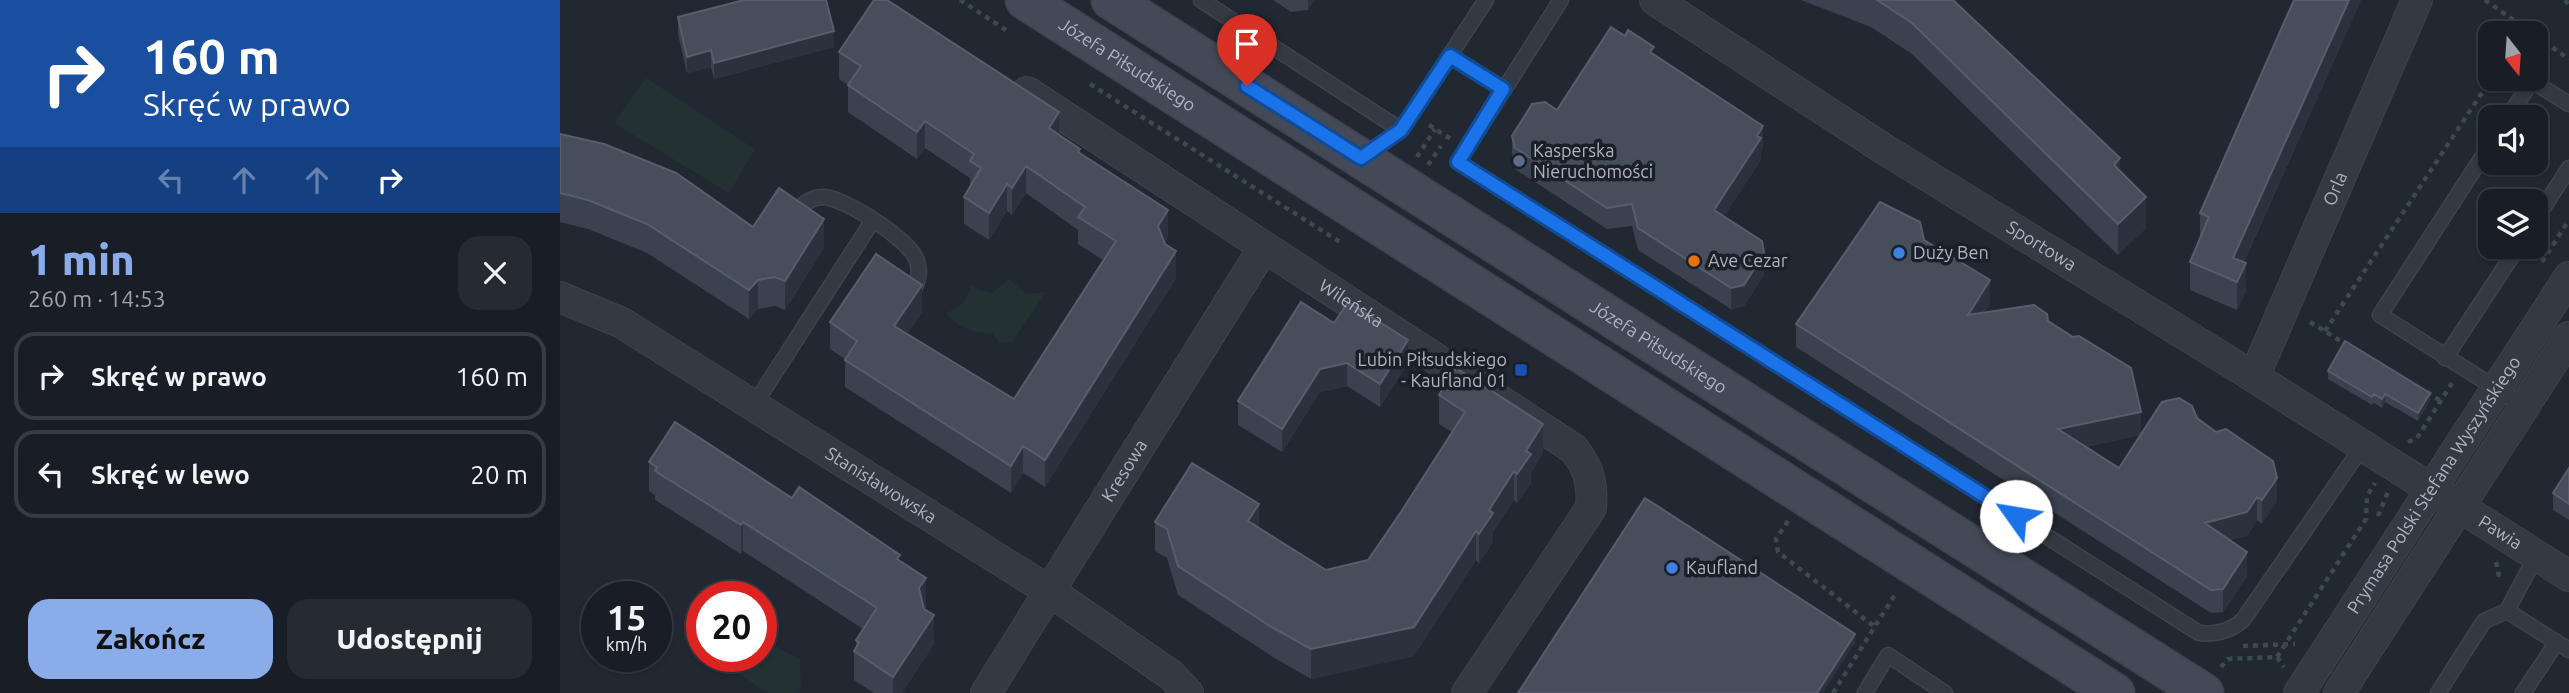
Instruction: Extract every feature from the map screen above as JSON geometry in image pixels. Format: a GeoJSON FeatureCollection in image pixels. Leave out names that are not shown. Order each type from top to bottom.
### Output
{"type":"FeatureCollection","features":[{"type":"Feature","properties":{"kind":"street","name":"Józefa Piłsudskiego"},"geometry":{"type":"LineString","coordinates":[[1025,0],[2115,693]]}},
{"type":"Feature","properties":{"kind":"street","name":"Józefa Piłsudskiego"},"geometry":{"type":"LineString","coordinates":[[1111,0],[1361,158],[1522,264],[2204,693]]}},
{"type":"Feature","properties":{"kind":"street","name":"Sportowa"},"geometry":{"type":"LineString","coordinates":[[1655,0],[1884,149],[2254,377],[2431,491]]}},
{"type":"Feature","properties":{"kind":"street","name":"Orla"},"geometry":{"type":"LineString","coordinates":[[2254,377],[2417,0]]}},
{"type":"Feature","properties":{"kind":"street","name":"Wileńska"},"geometry":{"type":"LineString","coordinates":[[1001,75],[1574,449],[1587,466],[1593,488],[1591,508],[1467,693]]}},
{"type":"Feature","properties":{"kind":"street","name":"Kresowa"},"geometry":{"type":"LineString","coordinates":[[986,693],[1264,247]]}},
{"type":"Feature","properties":{"kind":"street","name":"Prymasa Polski Stefana Wyszyńskiego"},"geometry":{"type":"LineString","coordinates":[[2302,689],[2569,277]]}},
{"type":"Feature","properties":{"kind":"street","name":"Stanisławowska"},"geometry":{"type":"LineString","coordinates":[[560,297],[622,323],[1051,592],[1171,675],[1188,693]]}},
{"type":"Feature","properties":{"kind":"street","name":"Prymasa Polski Stefana Wyszyńskiego"},"geometry":{"type":"LineString","coordinates":[[2339,693],[2569,337]]}},
{"type":"Feature","properties":{"kind":"street","name":"Pawia"},"geometry":{"type":"LineString","coordinates":[[2431,491],[2569,576]]}},
{"type":"Feature","properties":{"kind":"lane"},"geometry":{"type":"LineString","coordinates":[[1201,0],[1401,130]]}},
{"type":"Feature","properties":{"kind":"lane"},"geometry":{"type":"LineString","coordinates":[[1361,158],[1401,130],[1486,0]]}},
{"type":"Feature","properties":{"kind":"lane"},"geometry":{"type":"LineString","coordinates":[[1561,0],[1458,162],[2199,633],[2222,632],[2243,620],[2362,447]]}},
{"type":"Feature","properties":{"kind":"lane"},"geometry":{"type":"LineString","coordinates":[[1450,56],[1503,89]]}},
{"type":"Feature","properties":{"kind":"lane"},"geometry":{"type":"LineString","coordinates":[[2516,105],[2532,81],[2569,104]]}},
{"type":"Feature","properties":{"kind":"lane"},"geometry":{"type":"LineString","coordinates":[[2478,164],[2380,315],[2524,406]]}},
{"type":"Feature","properties":{"kind":"lane"},"geometry":{"type":"LineString","coordinates":[[2548,200],[2569,168]]}},
{"type":"Feature","properties":{"kind":"lane"},"geometry":{"type":"LineString","coordinates":[[796,211],[806,201],[822,197],[840,200],[873,220],[912,250],[919,263],[919,279],[913,293]]}},
{"type":"Feature","properties":{"kind":"lane"},"geometry":{"type":"LineString","coordinates":[[754,405],[873,220]]}},
{"type":"Feature","properties":{"kind":"lane"},"geometry":{"type":"LineString","coordinates":[[2445,358],[2510,259]]}},
{"type":"Feature","properties":{"kind":"lane"},"geometry":{"type":"LineString","coordinates":[[2438,693],[2484,621],[2507,611],[2536,556]]}},
{"type":"Feature","properties":{"kind":"lane"},"geometry":{"type":"LineString","coordinates":[[2507,611],[2563,646],[2523,693]]}},
{"type":"Feature","properties":{"kind":"lane"},"geometry":{"type":"LineString","coordinates":[[1865,693],[1888,655],[1945,693]]}},
{"type":"Feature","properties":{"kind":"path"},"geometry":{"type":"LineString","coordinates":[[2485,0],[2514,21]]}},
{"type":"Feature","properties":{"kind":"path"},"geometry":{"type":"LineString","coordinates":[[2565,0],[2569,5]]}},
{"type":"Feature","properties":{"kind":"path"},"geometry":{"type":"LineString","coordinates":[[2548,44],[2569,59]]}},
{"type":"Feature","properties":{"kind":"path"},"geometry":{"type":"LineString","coordinates":[[2325,331],[2483,91]]}},
{"type":"Feature","properties":{"kind":"path"},"geometry":{"type":"LineString","coordinates":[[2310,322],[2360,352]]}},
{"type":"Feature","properties":{"kind":"path"},"geometry":{"type":"LineString","coordinates":[[2277,657],[2366,519],[2367,496],[2398,446],[2417,438],[2462,368]]}},
{"type":"Feature","properties":{"kind":"path"},"geometry":{"type":"LineString","coordinates":[[2418,387],[2441,401]]}},
{"type":"Feature","properties":{"kind":"path"},"geometry":{"type":"LineString","coordinates":[[1833,693],[1896,593]]}},
{"type":"Feature","properties":{"kind":"path"},"geometry":{"type":"LineString","coordinates":[[2238,646],[2295,644]]}},
{"type":"Feature","properties":{"kind":"path"},"geometry":{"type":"LineString","coordinates":[[2204,693],[2228,659],[2277,657]]}},
{"type":"Feature","properties":{"kind":"path"},"geometry":{"type":"LineString","coordinates":[[2277,657],[2302,689]]}},
{"type":"Feature","properties":{"kind":"shaded area"},"geometry":{"type":"Polygon","coordinates":[[[646,78],[755,149],[729,193],[614,123],[646,78]]]}},
{"type":"Feature","properties":{"kind":"shaded area"},"geometry":{"type":"Polygon","coordinates":[[[1009,279],[1026,294],[1046,292],[1012,342],[1000,344],[993,334],[967,329],[946,313],[963,302],[971,284],[978,290],[992,293],[1009,279]]]}},
{"type":"Feature","properties":{"kind":"shaded area"},"geometry":{"type":"Polygon","coordinates":[[[2411,542],[2420,548],[2336,678],[2327,672],[2411,542]]]}},
{"type":"Feature","properties":{"kind":"shaded area"},"geometry":{"type":"Polygon","coordinates":[[[777,647],[800,659],[801,687],[795,693],[767,693],[737,672],[777,672],[777,647]]]}},
{"type":"Feature","properties":{"kind":"building"},"geometry":{"type":"Polygon","coordinates":[[[744,0],[826,0],[834,31],[714,63],[711,50],[687,57],[678,17],[744,0]]]}},
{"type":"Feature","properties":{"kind":"building"},"geometry":{"type":"Polygon","coordinates":[[[874,0],[887,0],[1059,112],[1049,128],[1080,149],[1078,152],[1168,210],[1158,226],[1165,244],[1176,251],[1045,460],[1023,446],[1011,466],[845,360],[857,341],[830,322],[876,254],[922,285],[894,326],[1014,399],[1116,241],[1078,217],[1085,207],[1026,166],[1012,188],[1007,184],[989,213],[964,197],[981,168],[970,161],[974,154],[925,121],[917,132],[848,85],[861,66],[839,52],[874,0]]]}},
{"type":"Feature","properties":{"kind":"building"},"geometry":{"type":"Polygon","coordinates":[[[1877,0],[1953,0],[2120,158],[2114,165],[2146,197],[2118,224],[1912,23],[1877,0]]]}},
{"type":"Feature","properties":{"kind":"building"},"geometry":{"type":"Polygon","coordinates":[[[2294,0],[2349,0],[2233,258],[2246,263],[2237,282],[2190,262],[2209,217],[2200,213],[2294,0]]]}},
{"type":"Feature","properties":{"kind":"building"},"geometry":{"type":"Polygon","coordinates":[[[1611,27],[1625,36],[1628,30],[1654,47],[1650,52],[1763,126],[1757,136],[1761,138],[1714,210],[1762,241],[1764,253],[1744,285],[1731,288],[1638,228],[1632,204],[1607,208],[1515,148],[1512,136],[1532,104],[1545,102],[1557,110],[1611,27]]]}},
{"type":"Feature","properties":{"kind":"building"},"geometry":{"type":"Polygon","coordinates":[[[560,134],[604,144],[676,173],[753,227],[779,188],[824,219],[785,281],[775,277],[758,280],[749,290],[647,224],[588,200],[560,193],[560,134]]]}},
{"type":"Feature","properties":{"kind":"building"},"geometry":{"type":"Polygon","coordinates":[[[1880,202],[1920,222],[1924,240],[1990,280],[1968,315],[2034,305],[2047,314],[2048,321],[2073,337],[2079,336],[2131,368],[2141,412],[2058,429],[2119,468],[2162,402],[2179,398],[2192,406],[2197,418],[2216,432],[2226,429],[2273,461],[2277,478],[2262,500],[2257,497],[2247,512],[2205,523],[2247,552],[2223,589],[2211,590],[1796,324],[1880,202]]]}},
{"type":"Feature","properties":{"kind":"building"},"geometry":{"type":"Polygon","coordinates":[[[1301,302],[1334,323],[1348,302],[1408,340],[1380,384],[1347,363],[1320,369],[1282,429],[1238,401],[1301,302]]]}},
{"type":"Feature","properties":{"kind":"building"},"geometry":{"type":"Polygon","coordinates":[[[2345,341],[2430,393],[2418,413],[2385,394],[2382,399],[2374,394],[2372,397],[2328,371],[2345,341]]]}},
{"type":"Feature","properties":{"kind":"building"},"geometry":{"type":"Polygon","coordinates":[[[1456,368],[1543,424],[1526,451],[1531,454],[1517,474],[1514,471],[1489,510],[1493,513],[1479,534],[1476,531],[1414,627],[1311,649],[1273,628],[1178,566],[1167,529],[1155,522],[1192,463],[1259,504],[1248,521],[1326,570],[1368,560],[1465,412],[1439,395],[1456,368]]]}},
{"type":"Feature","properties":{"kind":"building"},"geometry":{"type":"Polygon","coordinates":[[[675,422],[792,498],[799,487],[900,555],[897,559],[926,578],[919,588],[924,609],[934,615],[893,677],[854,651],[859,643],[856,640],[877,608],[743,522],[741,525],[655,471],[657,467],[649,462],[675,422]]]}},
{"type":"Feature","properties":{"kind":"building"},"geometry":{"type":"Polygon","coordinates":[[[2569,468],[2569,504],[2553,493],[2569,468]]]}},
{"type":"Feature","properties":{"kind":"building","name":"Kaufland"},"geometry":{"type":"Polygon","coordinates":[[[1645,498],[1855,634],[1817,693],[1518,693],[1645,498]]]}},
{"type":"Feature","properties":{"kind":"place","name":"Kasperska Nieruchomości"},"geometry":{"type":"Point","coordinates":[1519,161]}},
{"type":"Feature","properties":{"kind":"place","name":"Duży Ben"},"geometry":{"type":"Point","coordinates":[1899,253]}},
{"type":"Feature","properties":{"kind":"place","name":"Ave Cezar"},"geometry":{"type":"Point","coordinates":[1694,261]}},
{"type":"Feature","properties":{"kind":"place","name":"Lubin Piłsudskiego - Kaufland 01"},"geometry":{"type":"Point","coordinates":[1521,370]}},
{"type":"Feature","properties":{"kind":"place","name":"Kaufland"},"geometry":{"type":"Point","coordinates":[1672,568]}},
{"type":"Feature","properties":{"kind":"route"},"geometry":{"type":"LineString","coordinates":[[1247,86],[1361,158],[1401,130],[1450,56],[1503,89],[1458,162],[2016,516]]}}]}
